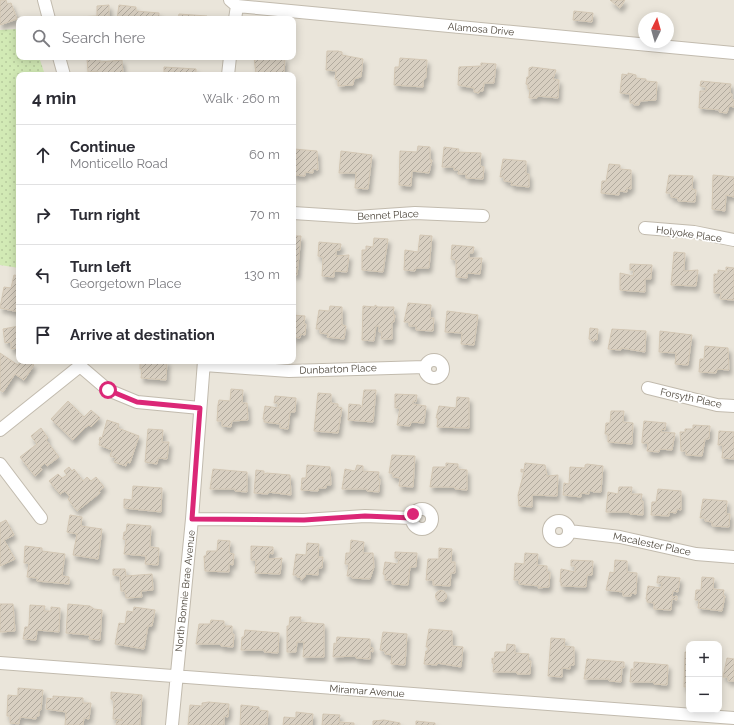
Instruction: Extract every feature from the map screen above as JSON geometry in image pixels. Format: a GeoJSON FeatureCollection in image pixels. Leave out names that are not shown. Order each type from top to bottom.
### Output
{"type":"FeatureCollection","features":[{"type":"Feature","properties":{"kind":"street"},"geometry":{"type":"LineString","coordinates":[[44,0],[48,16]]}},
{"type":"Feature","properties":{"kind":"street"},"geometry":{"type":"LineString","coordinates":[[234,3],[235,16]]}},
{"type":"Feature","properties":{"kind":"street","name":"Alamosa Drive"},"geometry":{"type":"LineString","coordinates":[[234,3],[734,53]]}},
{"type":"Feature","properties":{"kind":"street"},"geometry":{"type":"LineString","coordinates":[[60,60],[63,72]]}},
{"type":"Feature","properties":{"kind":"street"},"geometry":{"type":"LineString","coordinates":[[228,72],[230,60]]}},
{"type":"Feature","properties":{"kind":"street","name":"Bennet Place"},"geometry":{"type":"LineString","coordinates":[[296,213],[356,217],[415,212],[483,216]]}},
{"type":"Feature","properties":{"kind":"street","name":"Holyoke Place"},"geometry":{"type":"LineString","coordinates":[[645,228],[694,232],[734,240]]}},
{"type":"Feature","properties":{"kind":"street"},"geometry":{"type":"LineString","coordinates":[[0,430],[78,364]]}},
{"type":"Feature","properties":{"kind":"street"},"geometry":{"type":"LineString","coordinates":[[80,364],[108,390],[137,402],[200,408]]}},
{"type":"Feature","properties":{"kind":"street","name":"North Bonnie Brae Avenue"},"geometry":{"type":"LineString","coordinates":[[172,725],[192,519],[204,364]]}},
{"type":"Feature","properties":{"kind":"street","name":"Dunbarton Place"},"geometry":{"type":"LineString","coordinates":[[215,364],[289,371],[425,367]]}},
{"type":"Feature","properties":{"kind":"street","name":"Forsyth Place"},"geometry":{"type":"LineString","coordinates":[[648,388],[716,405],[734,406]]}},
{"type":"Feature","properties":{"kind":"street"},"geometry":{"type":"LineString","coordinates":[[0,464],[41,518]]}},
{"type":"Feature","properties":{"kind":"street"},"geometry":{"type":"LineString","coordinates":[[192,519],[304,520],[365,516],[412,518]]}},
{"type":"Feature","properties":{"kind":"street","name":"Macalester Place"},"geometry":{"type":"LineString","coordinates":[[570,531],[620,537],[696,554],[734,557]]}},
{"type":"Feature","properties":{"kind":"street","name":"Miramar Avenue"},"geometry":{"type":"LineString","coordinates":[[0,663],[734,718]]}},
{"type":"Feature","properties":{"kind":"shaded area"},"geometry":{"type":"Polygon","coordinates":[[[0,0],[734,0],[734,725],[0,725],[0,0]]]}},
{"type":"Feature","properties":{"kind":"green space"},"geometry":{"type":"Polygon","coordinates":[[[16,29],[16,60],[40,60],[44,72],[16,72],[16,268],[0,265],[0,30],[16,29]]]}},
{"type":"Feature","properties":{"kind":"building"},"geometry":{"type":"Polygon","coordinates":[[[0,0],[6,0],[7,4],[11,3],[16,19],[0,25],[0,0]]]}},
{"type":"Feature","properties":{"kind":"building"},"geometry":{"type":"Polygon","coordinates":[[[610,0],[625,0],[620,8],[610,0]]]}},
{"type":"Feature","properties":{"kind":"building"},"geometry":{"type":"Polygon","coordinates":[[[109,5],[109,16],[97,16],[97,6],[109,5]]]}},
{"type":"Feature","properties":{"kind":"building"},"geometry":{"type":"Polygon","coordinates":[[[119,5],[136,7],[136,11],[159,13],[159,16],[117,16],[119,5]]]}},
{"type":"Feature","properties":{"kind":"building"},"geometry":{"type":"Polygon","coordinates":[[[574,11],[593,13],[592,22],[573,20],[574,11]]]}},
{"type":"Feature","properties":{"kind":"building"},"geometry":{"type":"Polygon","coordinates":[[[179,14],[207,16],[179,16],[179,14]]]}},
{"type":"Feature","properties":{"kind":"building"},"geometry":{"type":"Polygon","coordinates":[[[327,51],[338,51],[342,52],[342,55],[363,59],[361,77],[354,79],[353,85],[338,86],[338,80],[335,79],[336,71],[326,70],[327,51]]]}},
{"type":"Feature","properties":{"kind":"building"},"geometry":{"type":"Polygon","coordinates":[[[400,58],[427,60],[426,77],[423,81],[423,87],[394,85],[395,67],[399,67],[400,58]]]}},
{"type":"Feature","properties":{"kind":"building"},"geometry":{"type":"Polygon","coordinates":[[[87,60],[100,60],[100,62],[122,60],[123,72],[88,72],[87,60]]]}},
{"type":"Feature","properties":{"kind":"building"},"geometry":{"type":"Polygon","coordinates":[[[254,60],[285,60],[284,72],[256,72],[254,60]]]}},
{"type":"Feature","properties":{"kind":"building"},"geometry":{"type":"Polygon","coordinates":[[[481,63],[496,64],[494,83],[484,83],[483,91],[479,91],[479,93],[474,92],[474,88],[458,85],[459,67],[481,66],[481,63]]]}},
{"type":"Feature","properties":{"kind":"building"},"geometry":{"type":"Polygon","coordinates":[[[164,67],[196,69],[196,72],[164,72],[164,67]]]}},
{"type":"Feature","properties":{"kind":"building"},"geometry":{"type":"Polygon","coordinates":[[[532,67],[556,70],[553,79],[559,80],[558,98],[537,96],[537,98],[529,98],[530,89],[528,89],[528,85],[526,84],[527,77],[529,77],[529,68],[532,67]]]}},
{"type":"Feature","properties":{"kind":"building"},"geometry":{"type":"Polygon","coordinates":[[[628,73],[636,75],[636,78],[657,82],[656,100],[640,101],[639,105],[630,103],[630,94],[620,93],[622,74],[628,75],[628,73]]]}},
{"type":"Feature","properties":{"kind":"building"},"geometry":{"type":"Polygon","coordinates":[[[701,81],[731,84],[730,92],[732,94],[732,100],[734,100],[734,107],[729,106],[727,113],[719,112],[720,110],[699,108],[700,91],[706,91],[706,87],[700,86],[701,81]]]}},
{"type":"Feature","properties":{"kind":"building"},"geometry":{"type":"Polygon","coordinates":[[[418,146],[430,147],[430,160],[432,160],[429,173],[412,171],[411,186],[399,185],[400,151],[417,152],[418,146]]]}},
{"type":"Feature","properties":{"kind":"building"},"geometry":{"type":"Polygon","coordinates":[[[444,147],[459,149],[458,152],[481,153],[480,166],[484,167],[483,179],[466,178],[466,174],[458,174],[459,170],[454,170],[454,167],[442,167],[444,147]]]}},
{"type":"Feature","properties":{"kind":"building"},"geometry":{"type":"Polygon","coordinates":[[[296,149],[317,151],[318,170],[313,169],[313,173],[305,172],[305,176],[296,175],[296,149]]]}},
{"type":"Feature","properties":{"kind":"building"},"geometry":{"type":"Polygon","coordinates":[[[341,151],[372,155],[368,189],[355,188],[356,173],[339,173],[341,151]]]}},
{"type":"Feature","properties":{"kind":"building"},"geometry":{"type":"Polygon","coordinates":[[[503,159],[526,161],[526,174],[529,174],[529,187],[511,185],[512,182],[504,181],[504,177],[500,177],[503,159]]]}},
{"type":"Feature","properties":{"kind":"building"},"geometry":{"type":"Polygon","coordinates":[[[609,164],[620,165],[620,169],[631,170],[631,189],[627,188],[627,192],[619,191],[619,195],[601,193],[602,181],[606,181],[609,164]]]}},
{"type":"Feature","properties":{"kind":"building"},"geometry":{"type":"Polygon","coordinates":[[[669,175],[693,176],[692,189],[696,190],[695,202],[678,201],[678,198],[671,197],[671,193],[666,193],[669,175]]]}},
{"type":"Feature","properties":{"kind":"building"},"geometry":{"type":"Polygon","coordinates":[[[713,175],[734,177],[734,197],[726,195],[725,211],[712,209],[713,175]]]}},
{"type":"Feature","properties":{"kind":"building"},"geometry":{"type":"Polygon","coordinates":[[[420,235],[432,236],[429,268],[416,268],[415,271],[404,270],[405,250],[418,252],[420,235]]]}},
{"type":"Feature","properties":{"kind":"building"},"geometry":{"type":"Polygon","coordinates":[[[296,236],[301,236],[297,275],[296,236]]]}},
{"type":"Feature","properties":{"kind":"building"},"geometry":{"type":"Polygon","coordinates":[[[374,238],[388,239],[383,272],[362,270],[362,250],[366,250],[366,246],[373,247],[374,238]]]}},
{"type":"Feature","properties":{"kind":"building"},"geometry":{"type":"Polygon","coordinates":[[[319,242],[341,244],[340,250],[336,250],[336,256],[349,255],[347,272],[334,271],[334,277],[322,276],[323,257],[318,256],[319,242]]]}},
{"type":"Feature","properties":{"kind":"building"},"geometry":{"type":"Polygon","coordinates":[[[452,245],[474,247],[473,253],[469,253],[469,258],[482,258],[480,274],[467,273],[467,278],[456,277],[456,260],[451,259],[452,245]]]}},
{"type":"Feature","properties":{"kind":"building"},"geometry":{"type":"Polygon","coordinates":[[[674,252],[685,253],[684,271],[698,270],[696,286],[671,285],[674,252]]]}},
{"type":"Feature","properties":{"kind":"building"},"geometry":{"type":"Polygon","coordinates":[[[630,264],[652,265],[651,279],[645,279],[645,292],[620,290],[620,273],[633,276],[634,270],[630,270],[630,264]]]}},
{"type":"Feature","properties":{"kind":"building"},"geometry":{"type":"Polygon","coordinates":[[[726,267],[734,268],[734,300],[720,299],[721,293],[714,293],[714,274],[718,274],[718,270],[726,271],[726,267]]]}},
{"type":"Feature","properties":{"kind":"building"},"geometry":{"type":"Polygon","coordinates":[[[14,275],[16,275],[16,311],[0,308],[4,287],[11,288],[14,275]]]}},
{"type":"Feature","properties":{"kind":"building"},"geometry":{"type":"Polygon","coordinates":[[[408,303],[431,305],[430,318],[434,318],[433,331],[416,330],[416,326],[409,326],[409,322],[404,322],[408,303]]]}},
{"type":"Feature","properties":{"kind":"building"},"geometry":{"type":"Polygon","coordinates":[[[375,305],[378,307],[394,307],[393,315],[395,315],[394,322],[392,322],[392,339],[381,339],[382,332],[379,332],[379,326],[376,326],[374,341],[362,340],[363,306],[375,307],[375,305]]]}},
{"type":"Feature","properties":{"kind":"building"},"geometry":{"type":"Polygon","coordinates":[[[330,306],[342,307],[342,325],[346,326],[344,339],[327,337],[328,334],[320,333],[320,329],[316,329],[319,310],[329,311],[330,306]]]}},
{"type":"Feature","properties":{"kind":"building"},"geometry":{"type":"Polygon","coordinates":[[[447,311],[478,315],[474,345],[461,344],[462,333],[445,332],[447,311]]]}},
{"type":"Feature","properties":{"kind":"building"},"geometry":{"type":"Polygon","coordinates":[[[296,315],[305,316],[305,335],[301,334],[300,338],[296,337],[296,315]]]}},
{"type":"Feature","properties":{"kind":"building"},"geometry":{"type":"Polygon","coordinates":[[[16,327],[16,348],[11,349],[11,342],[5,343],[3,329],[16,327]]]}},
{"type":"Feature","properties":{"kind":"building"},"geometry":{"type":"Polygon","coordinates":[[[590,328],[598,329],[597,340],[594,339],[594,341],[589,339],[590,328]]]}},
{"type":"Feature","properties":{"kind":"building"},"geometry":{"type":"Polygon","coordinates":[[[612,329],[646,331],[645,352],[621,348],[621,350],[608,349],[612,329]]]}},
{"type":"Feature","properties":{"kind":"building"},"geometry":{"type":"Polygon","coordinates":[[[660,331],[692,335],[688,365],[675,364],[676,353],[659,352],[660,331]]]}},
{"type":"Feature","properties":{"kind":"building"},"geometry":{"type":"Polygon","coordinates":[[[705,346],[728,348],[729,370],[717,369],[716,373],[699,372],[700,359],[704,359],[705,346]]]}},
{"type":"Feature","properties":{"kind":"building"},"geometry":{"type":"Polygon","coordinates":[[[0,353],[18,365],[34,365],[24,380],[15,374],[3,392],[0,390],[0,353]]]}},
{"type":"Feature","properties":{"kind":"building"},"geometry":{"type":"Polygon","coordinates":[[[140,364],[167,364],[166,380],[141,378],[142,369],[140,369],[140,364]]]}},
{"type":"Feature","properties":{"kind":"building"},"geometry":{"type":"Polygon","coordinates":[[[231,389],[243,390],[242,403],[247,403],[248,420],[232,421],[231,427],[222,426],[222,421],[217,421],[219,400],[230,401],[231,389]]]}},
{"type":"Feature","properties":{"kind":"building"},"geometry":{"type":"Polygon","coordinates":[[[364,390],[376,390],[373,422],[348,420],[349,404],[360,405],[362,407],[364,390]]]}},
{"type":"Feature","properties":{"kind":"building"},"geometry":{"type":"Polygon","coordinates":[[[318,393],[331,394],[331,403],[338,404],[338,407],[342,408],[338,433],[314,431],[318,393]]]}},
{"type":"Feature","properties":{"kind":"building"},"geometry":{"type":"Polygon","coordinates":[[[395,394],[417,395],[416,402],[413,401],[413,404],[426,406],[424,423],[411,422],[410,426],[397,425],[400,408],[395,408],[395,394]]]}},
{"type":"Feature","properties":{"kind":"building"},"geometry":{"type":"Polygon","coordinates":[[[275,396],[296,398],[295,412],[290,412],[288,429],[280,428],[280,424],[264,422],[265,406],[278,408],[278,403],[274,403],[275,396]]]}},
{"type":"Feature","properties":{"kind":"building"},"geometry":{"type":"Polygon","coordinates":[[[457,397],[469,398],[469,428],[437,427],[438,418],[436,418],[439,406],[456,408],[457,397]]]}},
{"type":"Feature","properties":{"kind":"building"},"geometry":{"type":"Polygon","coordinates":[[[68,401],[84,417],[91,410],[100,418],[91,427],[89,425],[86,427],[73,440],[51,419],[68,401]]]}},
{"type":"Feature","properties":{"kind":"building"},"geometry":{"type":"Polygon","coordinates":[[[611,411],[624,411],[623,422],[633,423],[632,444],[608,442],[608,434],[605,434],[606,423],[610,423],[611,411]]]}},
{"type":"Feature","properties":{"kind":"building"},"geometry":{"type":"Polygon","coordinates":[[[107,420],[119,424],[118,428],[139,436],[130,463],[127,462],[126,466],[114,462],[116,458],[110,456],[112,450],[99,445],[99,440],[100,437],[102,438],[107,420]]]}},
{"type":"Feature","properties":{"kind":"building"},"geometry":{"type":"Polygon","coordinates":[[[644,421],[666,423],[665,430],[662,429],[661,432],[675,433],[672,450],[660,449],[659,452],[647,451],[648,443],[642,443],[644,421]]]}},
{"type":"Feature","properties":{"kind":"building"},"geometry":{"type":"Polygon","coordinates":[[[693,425],[710,426],[709,439],[705,439],[702,456],[686,455],[686,451],[681,451],[680,432],[685,432],[685,429],[693,429],[693,425]]]}},
{"type":"Feature","properties":{"kind":"building"},"geometry":{"type":"Polygon","coordinates":[[[41,428],[48,438],[46,440],[59,457],[47,466],[45,463],[40,467],[42,470],[35,476],[20,457],[37,444],[31,436],[41,428]]]}},
{"type":"Feature","properties":{"kind":"building"},"geometry":{"type":"Polygon","coordinates":[[[148,429],[163,430],[162,442],[169,442],[167,459],[158,458],[157,464],[145,462],[148,429]]]}},
{"type":"Feature","properties":{"kind":"building"},"geometry":{"type":"Polygon","coordinates":[[[719,431],[734,432],[734,459],[722,458],[723,445],[718,445],[719,431]]]}},
{"type":"Feature","properties":{"kind":"building"},"geometry":{"type":"Polygon","coordinates":[[[392,455],[415,456],[413,487],[399,486],[400,478],[393,477],[393,473],[389,473],[392,455]]]}},
{"type":"Feature","properties":{"kind":"building"},"geometry":{"type":"Polygon","coordinates":[[[446,463],[458,464],[458,469],[467,470],[467,490],[455,489],[455,487],[430,487],[433,467],[446,467],[446,463]]]}},
{"type":"Feature","properties":{"kind":"building"},"geometry":{"type":"Polygon","coordinates":[[[525,463],[545,465],[547,476],[558,475],[557,496],[532,495],[532,507],[519,506],[518,495],[524,472],[521,472],[521,469],[524,470],[525,463]]]}},
{"type":"Feature","properties":{"kind":"building"},"geometry":{"type":"Polygon","coordinates":[[[307,465],[330,467],[331,485],[326,485],[326,488],[319,488],[318,491],[301,490],[302,478],[306,478],[307,465]]]}},
{"type":"Feature","properties":{"kind":"building"},"geometry":{"type":"Polygon","coordinates":[[[357,465],[363,466],[363,471],[379,472],[379,492],[367,491],[367,489],[342,489],[345,469],[355,471],[357,465]]]}},
{"type":"Feature","properties":{"kind":"building"},"geometry":{"type":"Polygon","coordinates":[[[585,465],[603,466],[601,492],[589,490],[589,494],[581,493],[581,497],[563,495],[564,483],[569,484],[570,467],[585,468],[585,465]]]}},
{"type":"Feature","properties":{"kind":"building"},"geometry":{"type":"Polygon","coordinates":[[[69,467],[72,471],[74,469],[83,481],[87,477],[91,481],[96,477],[104,487],[99,491],[100,493],[77,511],[68,499],[70,497],[65,491],[60,494],[49,481],[58,474],[62,478],[67,475],[64,471],[69,467]]]}},
{"type":"Feature","properties":{"kind":"building"},"geometry":{"type":"Polygon","coordinates":[[[213,469],[247,472],[247,492],[235,491],[235,489],[210,489],[213,469]]]}},
{"type":"Feature","properties":{"kind":"building"},"geometry":{"type":"Polygon","coordinates":[[[256,470],[264,471],[264,474],[290,475],[291,495],[268,492],[268,494],[254,493],[256,470]]]}},
{"type":"Feature","properties":{"kind":"building"},"geometry":{"type":"Polygon","coordinates":[[[133,486],[162,488],[161,512],[124,508],[124,499],[132,500],[133,486]]]}},
{"type":"Feature","properties":{"kind":"building"},"geometry":{"type":"Polygon","coordinates":[[[619,487],[632,487],[631,494],[642,494],[641,501],[643,501],[643,515],[630,514],[630,512],[606,512],[608,492],[618,494],[619,487]]]}},
{"type":"Feature","properties":{"kind":"building"},"geometry":{"type":"Polygon","coordinates":[[[658,489],[681,491],[681,510],[677,509],[676,513],[669,512],[669,516],[651,515],[652,502],[656,502],[658,489]]]}},
{"type":"Feature","properties":{"kind":"building"},"geometry":{"type":"Polygon","coordinates":[[[703,499],[727,501],[726,514],[730,514],[729,527],[712,526],[712,522],[705,521],[705,518],[700,518],[703,499]]]}},
{"type":"Feature","properties":{"kind":"building"},"geometry":{"type":"Polygon","coordinates":[[[70,515],[82,517],[81,526],[102,529],[98,559],[73,555],[77,534],[67,532],[70,515]]]}},
{"type":"Feature","properties":{"kind":"building"},"geometry":{"type":"Polygon","coordinates":[[[6,520],[14,535],[4,540],[15,559],[0,566],[0,523],[6,520]]]}},
{"type":"Feature","properties":{"kind":"building"},"geometry":{"type":"Polygon","coordinates":[[[127,524],[151,526],[150,547],[159,548],[158,565],[145,564],[146,556],[124,554],[126,540],[123,539],[127,524]]]}},
{"type":"Feature","properties":{"kind":"building"},"geometry":{"type":"Polygon","coordinates":[[[218,540],[230,541],[229,553],[234,554],[233,565],[229,564],[229,572],[205,571],[204,556],[206,556],[207,551],[217,551],[218,540]]]}},
{"type":"Feature","properties":{"kind":"building"},"geometry":{"type":"Polygon","coordinates":[[[351,540],[364,542],[363,553],[373,553],[374,567],[370,579],[352,578],[352,576],[347,576],[349,564],[345,564],[346,553],[350,553],[351,540]]]}},
{"type":"Feature","properties":{"kind":"building"},"geometry":{"type":"Polygon","coordinates":[[[307,543],[319,544],[318,557],[323,557],[322,568],[318,568],[318,575],[306,574],[301,580],[300,577],[297,577],[297,575],[293,575],[296,554],[306,555],[307,543]]]}},
{"type":"Feature","properties":{"kind":"building"},"geometry":{"type":"Polygon","coordinates":[[[25,546],[42,548],[42,551],[65,554],[62,576],[69,577],[69,584],[37,581],[37,578],[27,577],[29,563],[24,563],[25,546]]]}},
{"type":"Feature","properties":{"kind":"building"},"geometry":{"type":"Polygon","coordinates":[[[251,546],[273,547],[273,554],[269,553],[268,559],[282,558],[280,574],[255,573],[256,560],[251,560],[251,546]]]}},
{"type":"Feature","properties":{"kind":"building"},"geometry":{"type":"Polygon","coordinates":[[[439,548],[452,549],[451,562],[455,562],[455,573],[451,573],[450,586],[433,585],[433,580],[426,580],[428,559],[439,559],[439,548]]]}},
{"type":"Feature","properties":{"kind":"building"},"geometry":{"type":"Polygon","coordinates":[[[395,552],[417,553],[416,567],[410,567],[408,585],[392,584],[392,580],[385,580],[385,575],[383,574],[385,562],[398,564],[399,559],[395,558],[395,552]]]}},
{"type":"Feature","properties":{"kind":"building"},"geometry":{"type":"Polygon","coordinates":[[[525,553],[538,554],[537,565],[547,566],[547,572],[550,572],[549,587],[538,588],[539,586],[519,584],[519,580],[514,580],[515,563],[524,564],[525,553]]]}},
{"type":"Feature","properties":{"kind":"building"},"geometry":{"type":"Polygon","coordinates":[[[571,560],[593,561],[592,575],[587,575],[586,587],[561,586],[561,569],[575,572],[575,566],[571,566],[571,560]]]}},
{"type":"Feature","properties":{"kind":"building"},"geometry":{"type":"Polygon","coordinates":[[[615,560],[627,561],[627,572],[637,573],[636,594],[631,593],[631,596],[623,596],[623,592],[606,590],[610,572],[614,573],[615,560]]]}},
{"type":"Feature","properties":{"kind":"building"},"geometry":{"type":"Polygon","coordinates":[[[113,569],[125,569],[126,576],[152,574],[153,590],[141,591],[142,597],[126,598],[125,591],[121,591],[120,576],[113,575],[113,569]]]}},
{"type":"Feature","properties":{"kind":"building"},"geometry":{"type":"Polygon","coordinates":[[[658,576],[680,578],[678,592],[673,591],[672,597],[677,596],[677,600],[672,599],[671,610],[654,609],[654,603],[647,602],[648,586],[661,588],[662,583],[657,583],[658,576]]]}},
{"type":"Feature","properties":{"kind":"building"},"geometry":{"type":"Polygon","coordinates":[[[702,577],[714,578],[713,589],[724,590],[723,596],[725,596],[722,611],[698,608],[699,600],[695,600],[696,590],[701,590],[702,577]]]}},
{"type":"Feature","properties":{"kind":"building"},"geometry":{"type":"Polygon","coordinates":[[[439,591],[443,591],[445,592],[445,600],[439,601],[436,598],[436,594],[439,591]]]}},
{"type":"Feature","properties":{"kind":"building"},"geometry":{"type":"Polygon","coordinates":[[[0,604],[13,604],[15,631],[0,632],[0,604]]]}},
{"type":"Feature","properties":{"kind":"building"},"geometry":{"type":"Polygon","coordinates":[[[68,604],[90,606],[94,609],[102,610],[100,640],[89,639],[90,635],[66,633],[68,604]]]}},
{"type":"Feature","properties":{"kind":"building"},"geometry":{"type":"Polygon","coordinates":[[[30,605],[45,606],[44,611],[51,611],[51,607],[60,608],[59,632],[37,630],[36,640],[23,639],[25,627],[28,627],[29,624],[30,605]]]}},
{"type":"Feature","properties":{"kind":"building"},"geometry":{"type":"Polygon","coordinates":[[[134,607],[155,610],[152,626],[148,626],[144,649],[115,644],[119,623],[125,624],[127,611],[133,612],[134,607]]]}},
{"type":"Feature","properties":{"kind":"building"},"geometry":{"type":"Polygon","coordinates":[[[290,617],[301,617],[300,622],[324,624],[324,657],[303,657],[304,642],[297,642],[296,652],[287,652],[287,626],[289,626],[290,617]]]}},
{"type":"Feature","properties":{"kind":"building"},"geometry":{"type":"Polygon","coordinates":[[[211,620],[224,621],[224,626],[232,626],[232,634],[234,634],[233,647],[221,646],[221,644],[196,644],[199,624],[210,624],[211,620]]]}},
{"type":"Feature","properties":{"kind":"building"},"geometry":{"type":"Polygon","coordinates":[[[429,629],[452,631],[452,646],[463,647],[461,667],[437,663],[437,665],[424,664],[426,651],[428,651],[428,647],[426,647],[429,629]]]}},
{"type":"Feature","properties":{"kind":"building"},"geometry":{"type":"Polygon","coordinates":[[[245,630],[279,633],[278,653],[264,652],[265,650],[241,650],[242,637],[244,637],[245,630]]]}},
{"type":"Feature","properties":{"kind":"building"},"geometry":{"type":"Polygon","coordinates":[[[383,632],[407,634],[405,665],[391,664],[392,655],[385,654],[385,651],[380,650],[383,632]]]}},
{"type":"Feature","properties":{"kind":"building"},"geometry":{"type":"Polygon","coordinates":[[[337,637],[370,639],[370,647],[373,648],[373,652],[370,651],[370,659],[356,658],[356,656],[333,657],[334,643],[336,644],[337,637]]]}},
{"type":"Feature","properties":{"kind":"building"},"geometry":{"type":"Polygon","coordinates":[[[551,638],[565,639],[564,646],[574,647],[574,665],[570,665],[570,669],[562,668],[562,677],[548,676],[551,638]]]}},
{"type":"Feature","properties":{"kind":"building"},"geometry":{"type":"Polygon","coordinates":[[[507,644],[515,645],[515,653],[529,654],[528,661],[531,661],[530,674],[517,674],[517,672],[493,672],[494,664],[492,663],[492,658],[494,659],[495,652],[506,652],[507,644]]]}},
{"type":"Feature","properties":{"kind":"building"},"geometry":{"type":"Polygon","coordinates":[[[685,652],[686,652],[686,687],[684,687],[685,652]]]}},
{"type":"Feature","properties":{"kind":"building"},"geometry":{"type":"Polygon","coordinates":[[[727,658],[734,659],[734,681],[728,681],[728,677],[723,677],[727,658]]]}},
{"type":"Feature","properties":{"kind":"building"},"geometry":{"type":"Polygon","coordinates":[[[587,659],[624,662],[624,668],[620,667],[622,669],[621,682],[609,681],[609,679],[584,679],[587,659]]]}},
{"type":"Feature","properties":{"kind":"building"},"geometry":{"type":"Polygon","coordinates":[[[634,662],[668,665],[667,685],[654,684],[654,682],[630,682],[631,669],[634,669],[634,662]]]}},
{"type":"Feature","properties":{"kind":"building"},"geometry":{"type":"Polygon","coordinates":[[[18,688],[43,690],[39,716],[36,716],[36,719],[20,717],[19,724],[10,723],[10,716],[7,716],[8,695],[18,696],[18,688]]]}},
{"type":"Feature","properties":{"kind":"building"},"geometry":{"type":"Polygon","coordinates":[[[111,692],[142,695],[140,725],[116,725],[117,721],[123,720],[113,719],[114,701],[111,699],[111,692]]]}},
{"type":"Feature","properties":{"kind":"building"},"geometry":{"type":"Polygon","coordinates":[[[53,696],[83,698],[83,703],[91,703],[89,719],[84,718],[83,725],[65,725],[66,712],[46,709],[47,698],[53,699],[53,696]]]}},
{"type":"Feature","properties":{"kind":"building"},"geometry":{"type":"Polygon","coordinates":[[[209,702],[229,704],[228,717],[224,716],[224,725],[188,725],[190,705],[202,706],[202,703],[209,702]]]}},
{"type":"Feature","properties":{"kind":"building"},"geometry":{"type":"Polygon","coordinates":[[[241,705],[259,707],[259,710],[268,711],[267,725],[240,725],[241,705]]]}},
{"type":"Feature","properties":{"kind":"building"},"geometry":{"type":"Polygon","coordinates":[[[296,712],[313,714],[312,725],[283,725],[284,717],[296,718],[296,712]]]}},
{"type":"Feature","properties":{"kind":"building"},"geometry":{"type":"Polygon","coordinates":[[[323,714],[340,715],[339,722],[354,723],[354,725],[322,725],[323,714]]]}},
{"type":"Feature","properties":{"kind":"building"},"geometry":{"type":"Polygon","coordinates":[[[384,720],[400,723],[400,725],[373,725],[373,721],[384,720]]]}},
{"type":"Feature","properties":{"kind":"building"},"geometry":{"type":"Polygon","coordinates":[[[416,721],[435,723],[435,725],[416,725],[416,721]]]}},
{"type":"Feature","properties":{"kind":"route"},"geometry":{"type":"LineString","coordinates":[[108,390],[137,402],[200,408],[192,519],[304,520],[365,516],[412,518],[413,514]]}}]}
